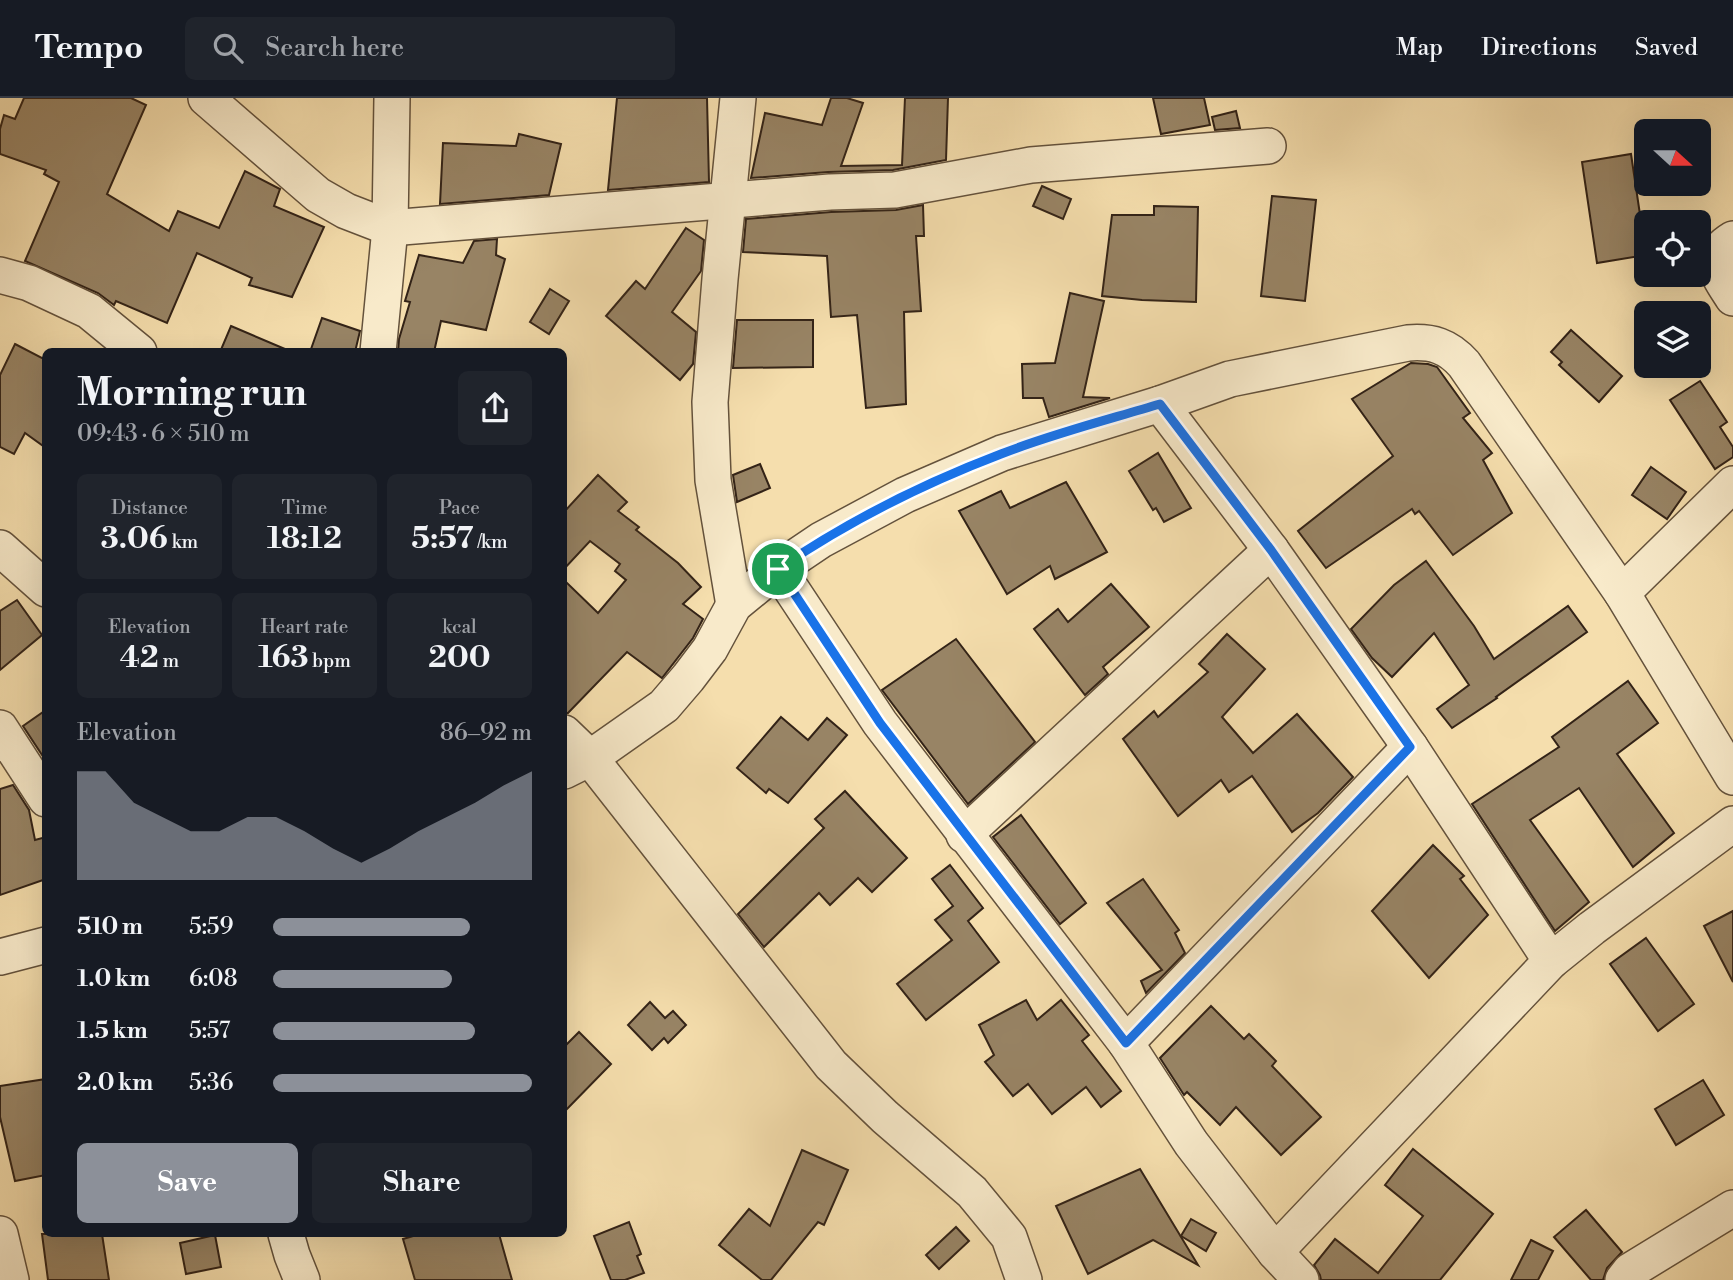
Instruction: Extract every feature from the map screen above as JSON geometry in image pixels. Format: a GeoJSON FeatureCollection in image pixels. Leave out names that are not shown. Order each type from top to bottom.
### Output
{"type":"FeatureCollection","features":[{"type":"Feature","properties":{"kind":"street"},"geometry":{"type":"LineString","coordinates":[[206,98],[318,195],[346,211],[390,228],[830,192],[895,190],[1031,165],[1268,146]]}},
{"type":"Feature","properties":{"kind":"street"},"geometry":{"type":"LineString","coordinates":[[378,348],[390,228],[392,98]]}},
{"type":"Feature","properties":{"kind":"street"},"geometry":{"type":"LineString","coordinates":[[734,605],[713,480],[710,402],[738,98]]}},
{"type":"Feature","properties":{"kind":"street"},"geometry":{"type":"LineString","coordinates":[[1733,239],[1716,255],[1715,266],[1733,298]]}},
{"type":"Feature","properties":{"kind":"street"},"geometry":{"type":"LineString","coordinates":[[0,275],[29,283],[89,311],[134,348]]}},
{"type":"Feature","properties":{"kind":"street"},"geometry":{"type":"LineString","coordinates":[[577,765],[664,706],[710,649],[734,605],[778,569],[821,540],[917,489],[1002,453],[1160,404],[1230,379],[1408,343],[1426,342],[1453,352],[1464,364],[1622,593],[1733,777]]}},
{"type":"Feature","properties":{"kind":"street"},"geometry":{"type":"LineString","coordinates":[[1160,404],[1271,550],[1410,747],[1551,961]]}},
{"type":"Feature","properties":{"kind":"street"},"geometry":{"type":"LineString","coordinates":[[1622,593],[1733,484]]}},
{"type":"Feature","properties":{"kind":"street"},"geometry":{"type":"LineString","coordinates":[[0,548],[42,585]]}},
{"type":"Feature","properties":{"kind":"street"},"geometry":{"type":"LineString","coordinates":[[964,835],[1271,550]]}},
{"type":"Feature","properties":{"kind":"street"},"geometry":{"type":"LineString","coordinates":[[778,569],[880,723],[1126,1043],[1191,1143],[1275,1252],[1301,1280]]}},
{"type":"Feature","properties":{"kind":"street"},"geometry":{"type":"LineString","coordinates":[[0,727],[42,793]]}},
{"type":"Feature","properties":{"kind":"street"},"geometry":{"type":"LineString","coordinates":[[567,740],[577,765],[831,1065],[885,1117],[972,1192],[1009,1237],[1024,1280]]}},
{"type":"Feature","properties":{"kind":"street"},"geometry":{"type":"LineString","coordinates":[[1126,1043],[1410,747]]}},
{"type":"Feature","properties":{"kind":"street"},"geometry":{"type":"LineString","coordinates":[[1275,1252],[1551,961],[1591,928],[1733,824]]}},
{"type":"Feature","properties":{"kind":"street"},"geometry":{"type":"LineString","coordinates":[[0,957],[42,946]]}},
{"type":"Feature","properties":{"kind":"street"},"geometry":{"type":"LineString","coordinates":[[1623,1280],[1630,1271],[1733,1208]]}},
{"type":"Feature","properties":{"kind":"street"},"geometry":{"type":"LineString","coordinates":[[0,1234],[11,1280]]}},
{"type":"Feature","properties":{"kind":"street"},"geometry":{"type":"LineString","coordinates":[[287,1237],[302,1280]]}},
{"type":"Feature","properties":{"kind":"building"},"geometry":{"type":"Polygon","coordinates":[[[24,98],[131,98],[146,105],[107,194],[169,231],[178,211],[219,228],[245,171],[280,189],[274,206],[324,227],[292,297],[249,285],[252,278],[197,253],[167,323],[116,301],[114,305],[98,293],[25,261],[59,182],[44,174],[46,170],[0,154],[0,129],[4,115],[15,119],[24,98]]]}},
{"type":"Feature","properties":{"kind":"building"},"geometry":{"type":"Polygon","coordinates":[[[617,98],[707,98],[709,182],[608,190],[617,98]]]}},
{"type":"Feature","properties":{"kind":"building"},"geometry":{"type":"Polygon","coordinates":[[[831,98],[847,98],[863,103],[841,166],[902,165],[905,98],[948,98],[946,160],[893,170],[751,178],[765,113],[822,125],[831,98]]]}},
{"type":"Feature","properties":{"kind":"building"},"geometry":{"type":"Polygon","coordinates":[[[1153,98],[1204,98],[1210,125],[1161,134],[1153,98]]]}},
{"type":"Feature","properties":{"kind":"building"},"geometry":{"type":"Polygon","coordinates":[[[1236,111],[1240,128],[1215,130],[1212,117],[1236,111]]]}},
{"type":"Feature","properties":{"kind":"building"},"geometry":{"type":"Polygon","coordinates":[[[519,134],[561,144],[549,195],[440,204],[443,143],[516,146],[519,134]]]}},
{"type":"Feature","properties":{"kind":"building"},"geometry":{"type":"Polygon","coordinates":[[[1631,154],[1634,196],[1637,196],[1639,210],[1634,210],[1634,257],[1597,263],[1582,162],[1631,154]]]}},
{"type":"Feature","properties":{"kind":"building"},"geometry":{"type":"Polygon","coordinates":[[[1042,186],[1071,199],[1063,219],[1033,206],[1042,186]]]}},
{"type":"Feature","properties":{"kind":"building"},"geometry":{"type":"Polygon","coordinates":[[[1272,196],[1316,200],[1305,301],[1261,296],[1272,196]]]}},
{"type":"Feature","properties":{"kind":"building"},"geometry":{"type":"Polygon","coordinates":[[[923,205],[924,236],[916,236],[921,311],[904,312],[906,404],[866,408],[857,315],[831,317],[827,256],[743,252],[746,219],[896,210],[923,205]]]}},
{"type":"Feature","properties":{"kind":"building"},"geometry":{"type":"Polygon","coordinates":[[[1154,206],[1198,207],[1196,302],[1102,296],[1112,215],[1154,215],[1154,206]]]}},
{"type":"Feature","properties":{"kind":"building"},"geometry":{"type":"Polygon","coordinates":[[[686,228],[704,240],[701,271],[672,312],[696,332],[693,364],[680,380],[606,316],[636,281],[645,289],[686,228]]]}},
{"type":"Feature","properties":{"kind":"building"},"geometry":{"type":"Polygon","coordinates":[[[497,239],[496,255],[505,259],[486,330],[441,321],[435,348],[398,348],[410,302],[405,301],[419,255],[463,263],[474,241],[497,239]]]}},
{"type":"Feature","properties":{"kind":"building"},"geometry":{"type":"Polygon","coordinates":[[[550,289],[569,301],[549,334],[530,322],[550,289]]]}},
{"type":"Feature","properties":{"kind":"building"},"geometry":{"type":"Polygon","coordinates":[[[1070,293],[1104,301],[1083,397],[1110,398],[1049,417],[1043,398],[1023,398],[1022,364],[1055,363],[1070,293]]]}},
{"type":"Feature","properties":{"kind":"building"},"geometry":{"type":"Polygon","coordinates":[[[322,318],[360,331],[356,348],[311,348],[322,318]]]}},
{"type":"Feature","properties":{"kind":"building"},"geometry":{"type":"Polygon","coordinates":[[[737,320],[813,320],[813,367],[733,368],[737,320]]]}},
{"type":"Feature","properties":{"kind":"building"},"geometry":{"type":"Polygon","coordinates":[[[231,326],[283,348],[222,348],[231,326]]]}},
{"type":"Feature","properties":{"kind":"building"},"geometry":{"type":"Polygon","coordinates":[[[1571,330],[1622,376],[1599,402],[1559,365],[1562,362],[1551,352],[1571,330]]]}},
{"type":"Feature","properties":{"kind":"building"},"geometry":{"type":"Polygon","coordinates":[[[15,344],[42,358],[42,445],[25,433],[14,454],[0,447],[0,375],[15,344]]]}},
{"type":"Feature","properties":{"kind":"building"},"geometry":{"type":"Polygon","coordinates":[[[1411,363],[1437,367],[1470,413],[1463,418],[1492,453],[1483,460],[1512,513],[1453,555],[1419,511],[1415,514],[1412,509],[1326,568],[1298,531],[1393,456],[1352,399],[1411,363]]]}},
{"type":"Feature","properties":{"kind":"building"},"geometry":{"type":"Polygon","coordinates":[[[1700,381],[1727,422],[1720,427],[1733,447],[1733,457],[1715,469],[1670,400],[1700,381]]]}},
{"type":"Feature","properties":{"kind":"building"},"geometry":{"type":"Polygon","coordinates":[[[1158,453],[1191,508],[1164,522],[1156,508],[1153,510],[1129,471],[1158,453]]]}},
{"type":"Feature","properties":{"kind":"building"},"geometry":{"type":"Polygon","coordinates":[[[760,464],[770,488],[737,502],[733,475],[760,464]]]}},
{"type":"Feature","properties":{"kind":"building"},"geometry":{"type":"Polygon","coordinates":[[[1651,467],[1686,492],[1667,519],[1632,495],[1651,467]]]}},
{"type":"Feature","properties":{"kind":"building"},"geometry":{"type":"Polygon","coordinates":[[[598,475],[627,502],[618,511],[639,527],[636,530],[678,563],[701,587],[683,604],[703,619],[693,638],[662,678],[627,652],[568,713],[567,583],[598,613],[626,580],[615,571],[620,564],[590,541],[567,566],[567,509],[598,475]]]}},
{"type":"Feature","properties":{"kind":"building"},"geometry":{"type":"Polygon","coordinates":[[[1066,482],[1107,552],[1055,579],[1050,566],[1007,594],[959,511],[1001,491],[1010,508],[1066,482]]]}},
{"type":"Feature","properties":{"kind":"building"},"geometry":{"type":"Polygon","coordinates":[[[1426,561],[1474,626],[1494,659],[1568,606],[1587,632],[1452,728],[1437,709],[1469,685],[1434,633],[1392,677],[1372,658],[1351,629],[1394,585],[1426,561]]]}},
{"type":"Feature","properties":{"kind":"building"},"geometry":{"type":"Polygon","coordinates":[[[1111,584],[1149,627],[1103,667],[1108,674],[1085,695],[1034,629],[1058,609],[1068,622],[1111,584]]]}},
{"type":"Feature","properties":{"kind":"building"},"geometry":{"type":"Polygon","coordinates":[[[17,600],[42,635],[0,670],[0,611],[17,600]]]}},
{"type":"Feature","properties":{"kind":"building"},"geometry":{"type":"Polygon","coordinates":[[[1227,634],[1265,669],[1222,717],[1253,753],[1297,714],[1353,777],[1318,813],[1292,832],[1252,776],[1229,792],[1221,780],[1178,816],[1123,739],[1154,711],[1158,717],[1208,672],[1199,664],[1227,634]]]}},
{"type":"Feature","properties":{"kind":"building"},"geometry":{"type":"Polygon","coordinates":[[[956,639],[1035,742],[968,804],[882,690],[956,639]]]}},
{"type":"Feature","properties":{"kind":"building"},"geometry":{"type":"Polygon","coordinates":[[[1628,681],[1658,723],[1617,754],[1674,833],[1633,867],[1579,788],[1530,820],[1589,902],[1555,931],[1472,804],[1559,747],[1552,737],[1628,681]]]}},
{"type":"Feature","properties":{"kind":"building"},"geometry":{"type":"Polygon","coordinates":[[[42,713],[42,755],[23,726],[42,713]]]}},
{"type":"Feature","properties":{"kind":"building"},"geometry":{"type":"Polygon","coordinates":[[[781,717],[808,740],[827,718],[847,735],[788,803],[769,789],[766,793],[737,768],[781,717]]]}},
{"type":"Feature","properties":{"kind":"building"},"geometry":{"type":"Polygon","coordinates":[[[13,785],[29,810],[35,840],[42,838],[42,880],[0,895],[0,789],[13,785]]]}},
{"type":"Feature","properties":{"kind":"building"},"geometry":{"type":"Polygon","coordinates":[[[845,791],[907,858],[872,892],[858,878],[830,905],[819,893],[764,947],[738,914],[824,828],[815,819],[845,791]]]}},
{"type":"Feature","properties":{"kind":"building"},"geometry":{"type":"Polygon","coordinates":[[[1021,815],[1086,903],[1060,924],[993,837],[1021,815]]]}},
{"type":"Feature","properties":{"kind":"building"},"geometry":{"type":"Polygon","coordinates":[[[1433,845],[1464,876],[1460,879],[1488,915],[1429,978],[1372,911],[1433,845]]]}},
{"type":"Feature","properties":{"kind":"building"},"geometry":{"type":"Polygon","coordinates":[[[950,865],[983,908],[968,921],[999,962],[926,1020],[897,984],[952,940],[935,920],[953,906],[932,879],[950,865]]]}},
{"type":"Feature","properties":{"kind":"building"},"geometry":{"type":"Polygon","coordinates":[[[1143,879],[1179,930],[1175,933],[1185,953],[1146,993],[1141,981],[1162,970],[1107,903],[1143,879]]]}},
{"type":"Feature","properties":{"kind":"building"},"geometry":{"type":"Polygon","coordinates":[[[1733,911],[1733,982],[1704,926],[1733,911]]]}},
{"type":"Feature","properties":{"kind":"building"},"geometry":{"type":"Polygon","coordinates":[[[1646,938],[1694,1004],[1658,1031],[1610,964],[1646,938]]]}},
{"type":"Feature","properties":{"kind":"building"},"geometry":{"type":"Polygon","coordinates":[[[1026,1000],[1037,1020],[1061,1000],[1089,1035],[1082,1041],[1121,1091],[1101,1107],[1086,1087],[1052,1114],[1028,1084],[1013,1096],[985,1062],[994,1055],[979,1025],[1026,1000]]]}},
{"type":"Feature","properties":{"kind":"building"},"geometry":{"type":"Polygon","coordinates":[[[650,1002],[665,1018],[673,1011],[686,1025],[668,1043],[664,1038],[652,1050],[628,1025],[650,1002]]]}},
{"type":"Feature","properties":{"kind":"building"},"geometry":{"type":"Polygon","coordinates":[[[1211,1006],[1244,1039],[1249,1034],[1276,1061],[1272,1066],[1321,1117],[1281,1155],[1236,1107],[1220,1125],[1187,1092],[1184,1095],[1160,1058],[1211,1006]]]}},
{"type":"Feature","properties":{"kind":"building"},"geometry":{"type":"Polygon","coordinates":[[[579,1032],[611,1064],[567,1109],[567,1044],[579,1032]]]}},
{"type":"Feature","properties":{"kind":"building"},"geometry":{"type":"Polygon","coordinates":[[[42,1080],[42,1176],[15,1181],[0,1117],[0,1086],[42,1080]]]}},
{"type":"Feature","properties":{"kind":"building"},"geometry":{"type":"Polygon","coordinates":[[[1703,1080],[1724,1115],[1676,1145],[1655,1109],[1703,1080]]]}},
{"type":"Feature","properties":{"kind":"building"},"geometry":{"type":"Polygon","coordinates":[[[1413,1149],[1493,1214],[1440,1280],[1321,1280],[1314,1265],[1335,1239],[1378,1273],[1423,1216],[1385,1185],[1413,1149]]]}},
{"type":"Feature","properties":{"kind":"building"},"geometry":{"type":"Polygon","coordinates":[[[802,1150],[848,1170],[824,1225],[818,1222],[771,1280],[762,1280],[719,1245],[749,1209],[770,1226],[802,1150]]]}},
{"type":"Feature","properties":{"kind":"building"},"geometry":{"type":"Polygon","coordinates":[[[1140,1169],[1198,1265],[1153,1240],[1088,1274],[1056,1206],[1140,1169]]]}},
{"type":"Feature","properties":{"kind":"building"},"geometry":{"type":"Polygon","coordinates":[[[1586,1210],[1622,1252],[1607,1268],[1603,1280],[1591,1280],[1554,1237],[1586,1210]]]}},
{"type":"Feature","properties":{"kind":"building"},"geometry":{"type":"Polygon","coordinates":[[[1191,1219],[1216,1233],[1206,1251],[1181,1236],[1191,1219]]]}},
{"type":"Feature","properties":{"kind":"building"},"geometry":{"type":"Polygon","coordinates":[[[629,1222],[641,1254],[637,1256],[644,1273],[625,1280],[611,1280],[594,1236],[629,1222]]]}},
{"type":"Feature","properties":{"kind":"building"},"geometry":{"type":"Polygon","coordinates":[[[956,1227],[969,1241],[939,1269],[926,1255],[956,1227]]]}},
{"type":"Feature","properties":{"kind":"building"},"geometry":{"type":"Polygon","coordinates":[[[42,1237],[102,1237],[109,1280],[48,1280],[42,1237]]]}},
{"type":"Feature","properties":{"kind":"building"},"geometry":{"type":"Polygon","coordinates":[[[215,1237],[221,1267],[186,1274],[180,1243],[215,1237]]]}},
{"type":"Feature","properties":{"kind":"building"},"geometry":{"type":"Polygon","coordinates":[[[500,1237],[512,1280],[415,1280],[403,1239],[500,1237]]]}},
{"type":"Feature","properties":{"kind":"building"},"geometry":{"type":"Polygon","coordinates":[[[1531,1240],[1553,1251],[1538,1280],[1511,1280],[1531,1240]]]}},
{"type":"Feature","properties":{"kind":"route"},"geometry":{"type":"LineString","coordinates":[[1160,404],[1271,550],[1410,747],[1126,1043],[880,723],[778,569],[821,540],[905,495],[1002,453],[1160,404]]}}]}
